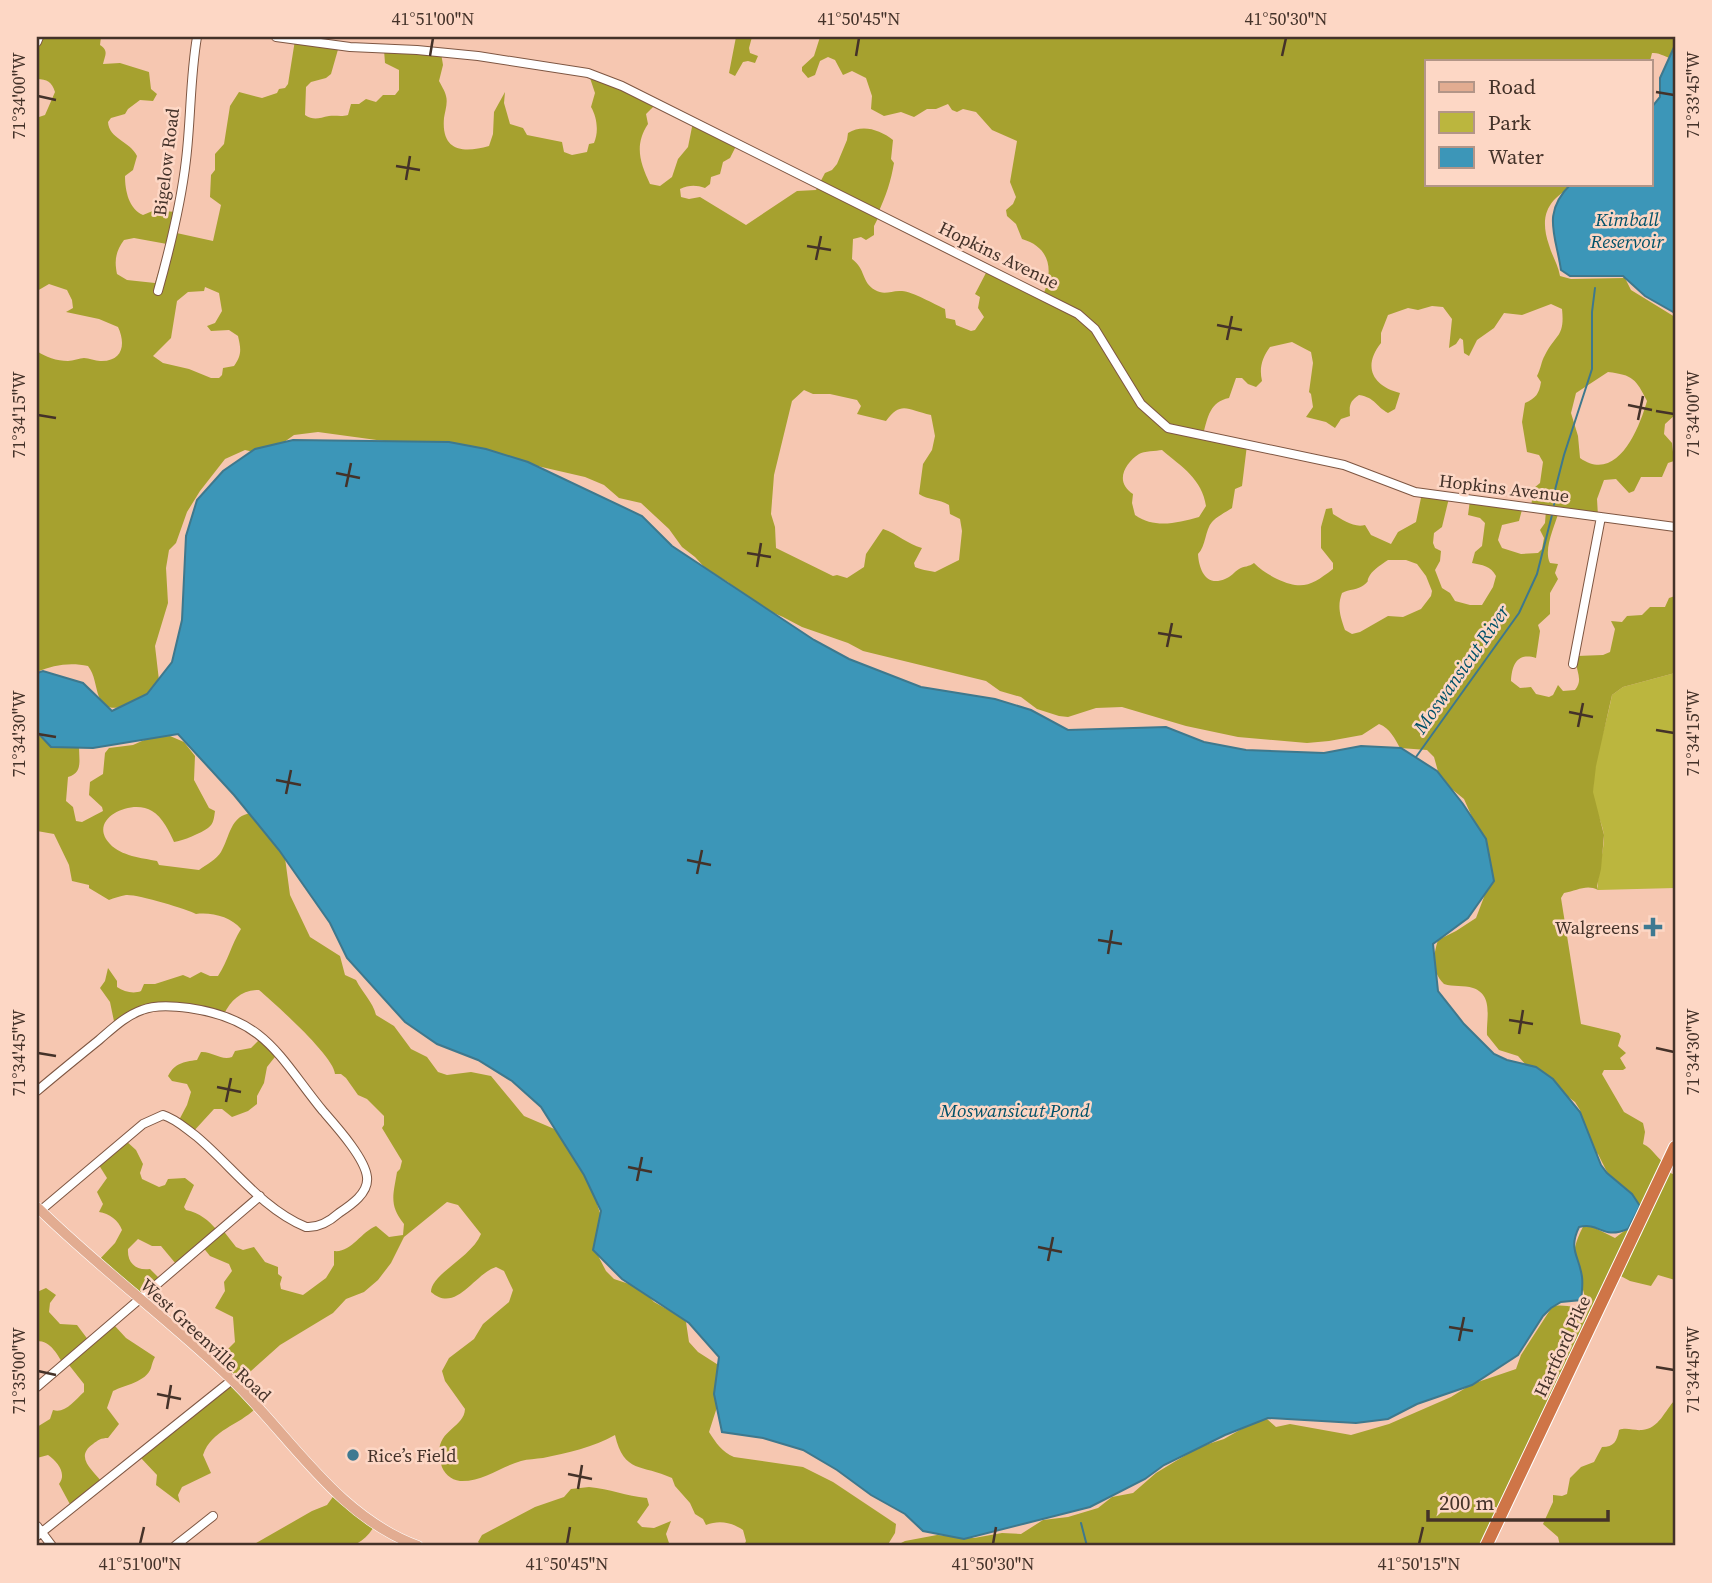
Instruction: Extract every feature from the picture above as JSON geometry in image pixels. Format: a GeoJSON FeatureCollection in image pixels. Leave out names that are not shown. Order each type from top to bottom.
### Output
{"type":"FeatureCollection","features":[{"type":"Feature","properties":{"kind":"highway","name":"Hartford Pike"},"geometry":{"type":"LineString","coordinates":[[1668,1160],[1675,1141]]}},
{"type":"Feature","properties":{"kind":"highway","name":"Hartford Pike"},"geometry":{"type":"LineString","coordinates":[[1486,1546],[1675,1147]]}},
{"type":"Feature","properties":{"kind":"main road","name":"West Greenville Road"},"geometry":{"type":"LineString","coordinates":[[38,1209],[232,1380],[332,1490],[374,1524],[418,1546]]}},
{"type":"Feature","properties":{"kind":"street"},"geometry":{"type":"LineString","coordinates":[[37,42],[39,37]]}},
{"type":"Feature","properties":{"kind":"street","name":"Bigelow Road"},"geometry":{"type":"LineString","coordinates":[[158,290],[186,160],[192,66],[197,37]]}},
{"type":"Feature","properties":{"kind":"street","name":"Hopkins Avenue"},"geometry":{"type":"LineString","coordinates":[[276,37],[349,47],[459,54],[534,64],[604,78],[1079,313],[1095,329],[1141,404],[1168,428],[1351,467],[1415,492],[1675,527]]}},
{"type":"Feature","properties":{"kind":"street"},"geometry":{"type":"LineString","coordinates":[[1573,664],[1601,517]]}},
{"type":"Feature","properties":{"kind":"street"},"geometry":{"type":"LineString","coordinates":[[37,1091],[124,1020],[143,1009],[184,1007],[228,1016],[251,1028],[286,1061],[353,1150],[368,1179],[358,1199],[330,1219],[312,1227],[298,1223],[260,1196],[182,1125],[163,1115],[143,1124],[38,1209]]}},
{"type":"Feature","properties":{"kind":"street"},"geometry":{"type":"LineString","coordinates":[[37,1387],[260,1196]]}},
{"type":"Feature","properties":{"kind":"street"},"geometry":{"type":"LineString","coordinates":[[52,1546],[38,1531],[232,1380]]}},
{"type":"Feature","properties":{"kind":"street"},"geometry":{"type":"LineString","coordinates":[[176,1546],[213,1516]]}},
{"type":"Feature","properties":{"kind":"green space"},"geometry":{"type":"Polygon","coordinates":[[[1675,673],[1675,888],[1598,890],[1604,838],[1593,796],[1593,783],[1612,695],[1623,687],[1675,673]]]}},
{"type":"Feature","properties":{"kind":"shaded area"},"geometry":{"type":"Polygon","coordinates":[[[40,37],[101,37],[100,45],[106,53],[103,64],[120,63],[149,72],[151,89],[157,94],[153,101],[140,100],[125,114],[111,118],[108,122],[112,132],[137,156],[133,170],[125,176],[129,199],[134,208],[143,215],[155,210],[175,212],[172,232],[213,241],[221,205],[210,197],[211,175],[215,170],[215,154],[224,144],[230,106],[239,92],[262,98],[285,88],[288,84],[295,40],[339,46],[331,74],[311,82],[306,87],[305,115],[314,118],[348,115],[351,104],[359,104],[366,99],[376,102],[383,95],[395,95],[399,90],[399,70],[385,63],[384,50],[441,53],[443,65],[439,81],[447,101],[444,118],[446,138],[450,144],[463,149],[489,146],[493,134],[494,112],[505,92],[504,103],[510,124],[523,128],[527,135],[562,142],[564,152],[572,155],[587,152],[589,144],[596,139],[597,129],[591,107],[595,93],[589,75],[656,104],[646,114],[648,124],[640,147],[641,161],[650,184],[660,186],[672,177],[678,159],[688,147],[693,122],[737,144],[730,158],[723,162],[720,174],[711,177],[710,184],[705,188],[692,186],[680,189],[681,197],[700,197],[746,225],[797,191],[816,190],[825,173],[837,164],[848,133],[860,129],[877,131],[893,140],[893,170],[874,226],[874,235],[866,240],[861,237],[853,239],[852,259],[860,267],[867,283],[875,290],[885,293],[902,291],[918,296],[945,309],[946,318],[955,320],[956,325],[971,331],[975,330],[984,317],[978,308],[980,297],[975,294],[988,269],[1043,295],[1046,286],[1049,268],[1044,254],[1039,248],[1022,239],[1016,224],[1007,216],[1006,210],[1016,197],[1010,182],[1017,141],[992,130],[976,112],[963,109],[957,112],[948,104],[927,109],[914,117],[901,112],[884,116],[871,109],[872,96],[866,78],[852,71],[843,75],[835,60],[828,57],[820,61],[815,75],[808,78],[802,67],[814,56],[820,37],[1675,37],[1675,58],[1652,53],[1650,60],[1425,60],[1425,186],[1574,186],[1554,201],[1546,215],[1546,234],[1560,276],[1571,279],[1625,278],[1631,290],[1675,317],[1675,415],[1665,424],[1664,434],[1672,443],[1674,461],[1668,463],[1662,477],[1641,477],[1634,491],[1629,493],[1616,479],[1604,480],[1597,499],[1598,516],[1559,511],[1548,551],[1550,563],[1558,564],[1555,573],[1558,579],[1550,593],[1550,614],[1538,625],[1540,631],[1536,658],[1520,658],[1513,670],[1511,681],[1520,688],[1531,687],[1536,694],[1549,697],[1558,685],[1563,691],[1575,690],[1579,681],[1577,656],[1603,655],[1610,652],[1615,629],[1611,621],[1622,622],[1627,616],[1642,615],[1650,607],[1665,607],[1669,598],[1675,596],[1675,673],[1623,687],[1612,695],[1593,792],[1604,835],[1598,890],[1581,888],[1564,893],[1561,898],[1581,1024],[1619,1033],[1621,1036],[1618,1046],[1626,1053],[1620,1058],[1626,1068],[1604,1070],[1602,1074],[1624,1112],[1643,1123],[1643,1144],[1667,1164],[1666,1171],[1675,1175],[1675,1280],[1658,1275],[1651,1286],[1630,1281],[1617,1274],[1488,1546],[895,1546],[905,1541],[937,1535],[974,1538],[1002,1533],[1021,1534],[1043,1520],[1068,1517],[1098,1508],[1112,1497],[1133,1493],[1156,1473],[1199,1447],[1224,1439],[1259,1419],[1267,1419],[1276,1427],[1290,1424],[1351,1435],[1389,1424],[1451,1397],[1472,1384],[1516,1369],[1521,1355],[1552,1307],[1574,1307],[1586,1302],[1574,1255],[1585,1223],[1615,1238],[1632,1225],[1638,1206],[1613,1184],[1598,1154],[1588,1149],[1580,1110],[1575,1102],[1527,1066],[1518,1056],[1499,1050],[1487,1035],[1487,1008],[1480,991],[1444,984],[1437,974],[1434,958],[1438,940],[1476,918],[1488,881],[1476,826],[1464,799],[1439,775],[1434,757],[1427,750],[1400,748],[1389,731],[1379,724],[1362,735],[1307,743],[1238,737],[1186,726],[1122,707],[1096,708],[1068,717],[1059,716],[1037,709],[1021,697],[1000,691],[986,681],[863,651],[755,605],[728,582],[707,570],[641,503],[619,498],[604,485],[585,477],[494,456],[318,432],[294,435],[266,455],[245,450],[225,459],[187,512],[176,543],[169,550],[166,568],[168,603],[155,646],[160,689],[135,702],[118,708],[110,707],[99,697],[88,666],[62,665],[37,672],[37,351],[60,360],[84,358],[108,361],[121,351],[122,340],[118,327],[99,319],[66,312],[73,308],[67,290],[49,284],[37,291],[37,134],[39,117],[45,115],[55,92],[49,82],[37,79],[37,45],[40,37]],[[134,238],[124,240],[119,248],[116,256],[117,274],[127,280],[155,283],[167,244],[134,238]],[[205,287],[204,291],[188,292],[177,301],[171,338],[153,356],[163,363],[219,378],[223,368],[234,366],[240,355],[238,336],[229,330],[211,331],[207,326],[215,323],[222,311],[219,293],[205,287]],[[1551,304],[1522,315],[1504,313],[1494,328],[1477,340],[1469,356],[1464,353],[1463,340],[1460,338],[1449,348],[1452,319],[1443,307],[1432,306],[1418,310],[1408,308],[1388,315],[1381,333],[1381,343],[1372,360],[1372,368],[1373,374],[1383,386],[1400,393],[1395,409],[1388,413],[1372,400],[1359,395],[1351,404],[1350,416],[1341,419],[1335,428],[1326,422],[1306,417],[1313,407],[1309,392],[1313,363],[1311,352],[1292,342],[1270,347],[1262,363],[1262,381],[1256,387],[1242,378],[1236,378],[1229,398],[1214,406],[1206,422],[1203,435],[1247,445],[1242,486],[1235,489],[1232,508],[1210,525],[1198,554],[1205,576],[1218,581],[1254,563],[1286,583],[1301,585],[1313,582],[1333,569],[1333,563],[1321,548],[1321,527],[1326,509],[1332,508],[1333,514],[1349,523],[1365,525],[1371,535],[1391,544],[1398,532],[1416,522],[1422,493],[1449,498],[1442,527],[1434,533],[1433,543],[1435,548],[1441,551],[1435,570],[1442,588],[1450,593],[1455,601],[1482,605],[1496,576],[1489,568],[1472,563],[1475,552],[1482,546],[1485,523],[1480,518],[1468,515],[1470,500],[1523,506],[1519,521],[1502,525],[1498,540],[1502,548],[1521,554],[1538,553],[1542,549],[1544,538],[1540,530],[1545,523],[1546,510],[1531,506],[1534,488],[1540,483],[1543,462],[1539,455],[1527,452],[1522,422],[1525,403],[1539,390],[1541,382],[1537,376],[1543,360],[1561,330],[1562,309],[1551,304]],[[1608,372],[1576,393],[1571,413],[1578,436],[1580,458],[1593,464],[1605,464],[1615,459],[1632,438],[1647,401],[1633,379],[1608,372]],[[804,390],[792,401],[774,475],[771,514],[776,548],[833,576],[847,578],[864,567],[866,554],[883,529],[922,548],[914,563],[917,568],[935,572],[959,560],[962,531],[960,519],[950,514],[949,505],[919,494],[923,464],[932,450],[935,436],[931,415],[906,408],[896,410],[886,421],[857,414],[861,406],[857,400],[830,394],[813,394],[804,390]],[[1162,450],[1139,454],[1126,467],[1124,484],[1133,494],[1135,515],[1158,523],[1174,523],[1199,517],[1206,506],[1200,488],[1184,468],[1162,450]],[[1388,560],[1372,573],[1364,585],[1342,593],[1341,616],[1345,630],[1352,634],[1388,616],[1403,617],[1421,609],[1431,596],[1432,591],[1426,576],[1417,564],[1406,560],[1388,560]]]}},
{"type":"Feature","properties":{"kind":"shaded area"},"geometry":{"type":"Polygon","coordinates":[[[736,37],[752,37],[750,53],[758,56],[755,63],[743,62],[735,76],[729,73],[736,37]]]}},
{"type":"Feature","properties":{"kind":"shaded area"},"geometry":{"type":"Polygon","coordinates":[[[37,722],[79,747],[79,765],[76,772],[68,777],[66,801],[73,807],[76,821],[82,822],[103,811],[89,795],[90,782],[103,774],[105,753],[109,748],[133,745],[151,737],[170,736],[184,742],[195,756],[194,780],[209,808],[215,811],[211,824],[197,834],[174,842],[156,813],[134,807],[114,813],[107,819],[104,835],[110,844],[126,854],[157,861],[159,865],[199,870],[219,855],[235,822],[252,813],[283,843],[290,895],[310,937],[340,956],[345,975],[356,980],[376,1015],[394,1026],[411,1049],[427,1057],[438,1072],[447,1075],[471,1072],[491,1076],[524,1116],[566,1134],[595,1174],[597,1204],[604,1225],[593,1246],[606,1271],[614,1279],[641,1288],[654,1302],[681,1317],[686,1322],[689,1342],[698,1352],[723,1368],[717,1407],[709,1432],[720,1447],[734,1457],[803,1467],[833,1482],[896,1524],[895,1533],[887,1546],[744,1546],[746,1541],[743,1530],[725,1523],[706,1525],[703,1519],[695,1514],[672,1478],[629,1462],[623,1456],[615,1435],[580,1449],[521,1461],[468,1481],[460,1481],[448,1475],[441,1464],[440,1444],[459,1422],[465,1409],[445,1381],[442,1371],[449,1358],[474,1339],[483,1324],[509,1302],[513,1290],[504,1271],[496,1267],[457,1296],[440,1298],[431,1292],[438,1279],[469,1250],[481,1234],[458,1205],[447,1202],[404,1237],[391,1263],[378,1280],[364,1292],[346,1299],[333,1313],[280,1345],[251,1371],[239,1387],[257,1407],[219,1433],[207,1446],[203,1455],[211,1473],[182,1487],[178,1495],[180,1503],[156,1485],[157,1475],[140,1457],[230,1380],[214,1363],[235,1342],[233,1317],[215,1308],[225,1291],[224,1282],[232,1271],[229,1264],[210,1256],[202,1246],[176,1264],[161,1246],[152,1246],[138,1239],[128,1249],[131,1262],[141,1269],[150,1269],[160,1279],[144,1296],[98,1261],[115,1243],[122,1230],[113,1218],[99,1212],[103,1204],[97,1192],[107,1178],[97,1162],[125,1140],[136,1150],[143,1164],[140,1173],[142,1179],[159,1187],[165,1185],[168,1179],[185,1178],[194,1185],[184,1207],[186,1210],[203,1217],[217,1230],[222,1229],[236,1247],[243,1250],[254,1247],[265,1262],[278,1267],[278,1274],[282,1277],[281,1289],[303,1295],[326,1278],[334,1265],[334,1251],[346,1249],[376,1226],[389,1237],[403,1235],[404,1224],[393,1200],[397,1172],[402,1161],[382,1128],[384,1116],[367,1099],[358,1095],[346,1078],[335,1074],[325,1055],[259,990],[238,997],[224,1014],[206,1010],[145,1008],[115,1026],[110,1002],[100,988],[108,968],[117,981],[117,987],[132,992],[141,991],[144,984],[155,984],[183,975],[190,978],[201,972],[218,976],[241,929],[221,916],[196,914],[140,897],[126,895],[109,900],[89,888],[89,885],[72,881],[69,865],[54,834],[37,831],[37,722]]]}},
{"type":"Feature","properties":{"kind":"shaded area"},"geometry":{"type":"Polygon","coordinates":[[[261,1038],[278,1053],[267,1067],[257,1104],[232,1117],[222,1109],[214,1109],[192,1133],[178,1122],[191,1092],[187,1084],[172,1081],[168,1076],[174,1068],[197,1060],[201,1052],[224,1058],[232,1057],[235,1051],[251,1048],[261,1038]]]}},
{"type":"Feature","properties":{"kind":"shaded area"},"geometry":{"type":"Polygon","coordinates":[[[46,1288],[56,1295],[50,1303],[49,1312],[60,1324],[77,1325],[92,1345],[115,1326],[126,1338],[155,1357],[145,1377],[113,1391],[107,1408],[119,1424],[108,1438],[96,1441],[85,1454],[88,1464],[104,1485],[72,1508],[59,1484],[62,1472],[58,1465],[48,1455],[37,1458],[37,1427],[50,1419],[53,1410],[66,1408],[84,1392],[84,1384],[69,1365],[64,1366],[50,1346],[37,1341],[37,1292],[46,1288]]]}},
{"type":"Feature","properties":{"kind":"shaded area"},"geometry":{"type":"Polygon","coordinates":[[[1675,1400],[1675,1546],[1560,1546],[1558,1537],[1543,1524],[1553,1502],[1553,1495],[1567,1494],[1570,1478],[1581,1467],[1594,1462],[1602,1447],[1614,1443],[1619,1430],[1648,1429],[1675,1400]]]}},
{"type":"Feature","properties":{"kind":"shaded area"},"geometry":{"type":"Polygon","coordinates":[[[589,1487],[647,1498],[649,1505],[637,1522],[642,1527],[654,1528],[671,1521],[666,1534],[670,1546],[482,1546],[478,1542],[482,1535],[535,1507],[564,1497],[571,1489],[589,1487]]]}},
{"type":"Feature","properties":{"kind":"shaded area"},"geometry":{"type":"Polygon","coordinates":[[[335,1494],[375,1525],[362,1541],[343,1547],[329,1543],[315,1546],[251,1546],[327,1505],[335,1494]]]}},
{"type":"Feature","properties":{"kind":"water","name":"Kimball Reservoir"},"geometry":{"type":"Polygon","coordinates":[[[1675,45],[1675,313],[1645,296],[1623,276],[1570,276],[1561,270],[1553,225],[1556,205],[1569,186],[1652,186],[1652,107],[1660,97],[1660,78],[1675,45]]]}},
{"type":"Feature","properties":{"kind":"water","name":"Moswansicut Pond"},"geometry":{"type":"Polygon","coordinates":[[[293,440],[449,442],[486,449],[528,462],[642,516],[672,546],[814,640],[849,659],[921,687],[995,699],[1031,710],[1068,730],[1166,727],[1204,742],[1246,750],[1324,753],[1361,746],[1401,748],[1437,771],[1463,804],[1486,839],[1494,881],[1468,918],[1433,944],[1438,991],[1464,1024],[1494,1054],[1536,1067],[1553,1079],[1580,1112],[1601,1165],[1632,1194],[1640,1206],[1628,1229],[1612,1233],[1592,1227],[1579,1227],[1574,1247],[1582,1277],[1581,1300],[1561,1302],[1551,1308],[1518,1355],[1472,1385],[1417,1404],[1388,1419],[1356,1423],[1268,1418],[1225,1435],[1164,1465],[1145,1479],[1090,1507],[964,1539],[923,1531],[905,1514],[803,1450],[763,1438],[722,1432],[714,1394],[719,1357],[689,1323],[622,1279],[593,1250],[601,1211],[584,1175],[541,1107],[512,1081],[478,1060],[437,1044],[405,1022],[347,958],[330,923],[279,850],[234,795],[178,734],[93,748],[51,747],[37,732],[37,673],[43,671],[83,683],[112,711],[147,694],[172,662],[182,620],[186,536],[197,500],[223,471],[255,449],[293,440]]]}},
{"type":"Feature","properties":{"kind":"waterway","name":"Moswansicut River"},"geometry":{"type":"LineString","coordinates":[[1554,505],[1564,455],[1592,369],[1592,312],[1595,288]]}},
{"type":"Feature","properties":{"kind":"waterway","name":"Moswansicut River"},"geometry":{"type":"LineString","coordinates":[[1416,757],[1519,613],[1537,574],[1552,515]]}},
{"type":"Feature","properties":{"kind":"waterway","name":"Moswansicut River"},"geometry":{"type":"LineString","coordinates":[[1081,1523],[1087,1546]]}},
{"type":"Feature","properties":{"kind":"place","name":"Walgreens"},"geometry":{"type":"Point","coordinates":[1653,927]}},
{"type":"Feature","properties":{"kind":"place","name":"Rice’s Field"},"geometry":{"type":"Point","coordinates":[353,1455]}}]}
